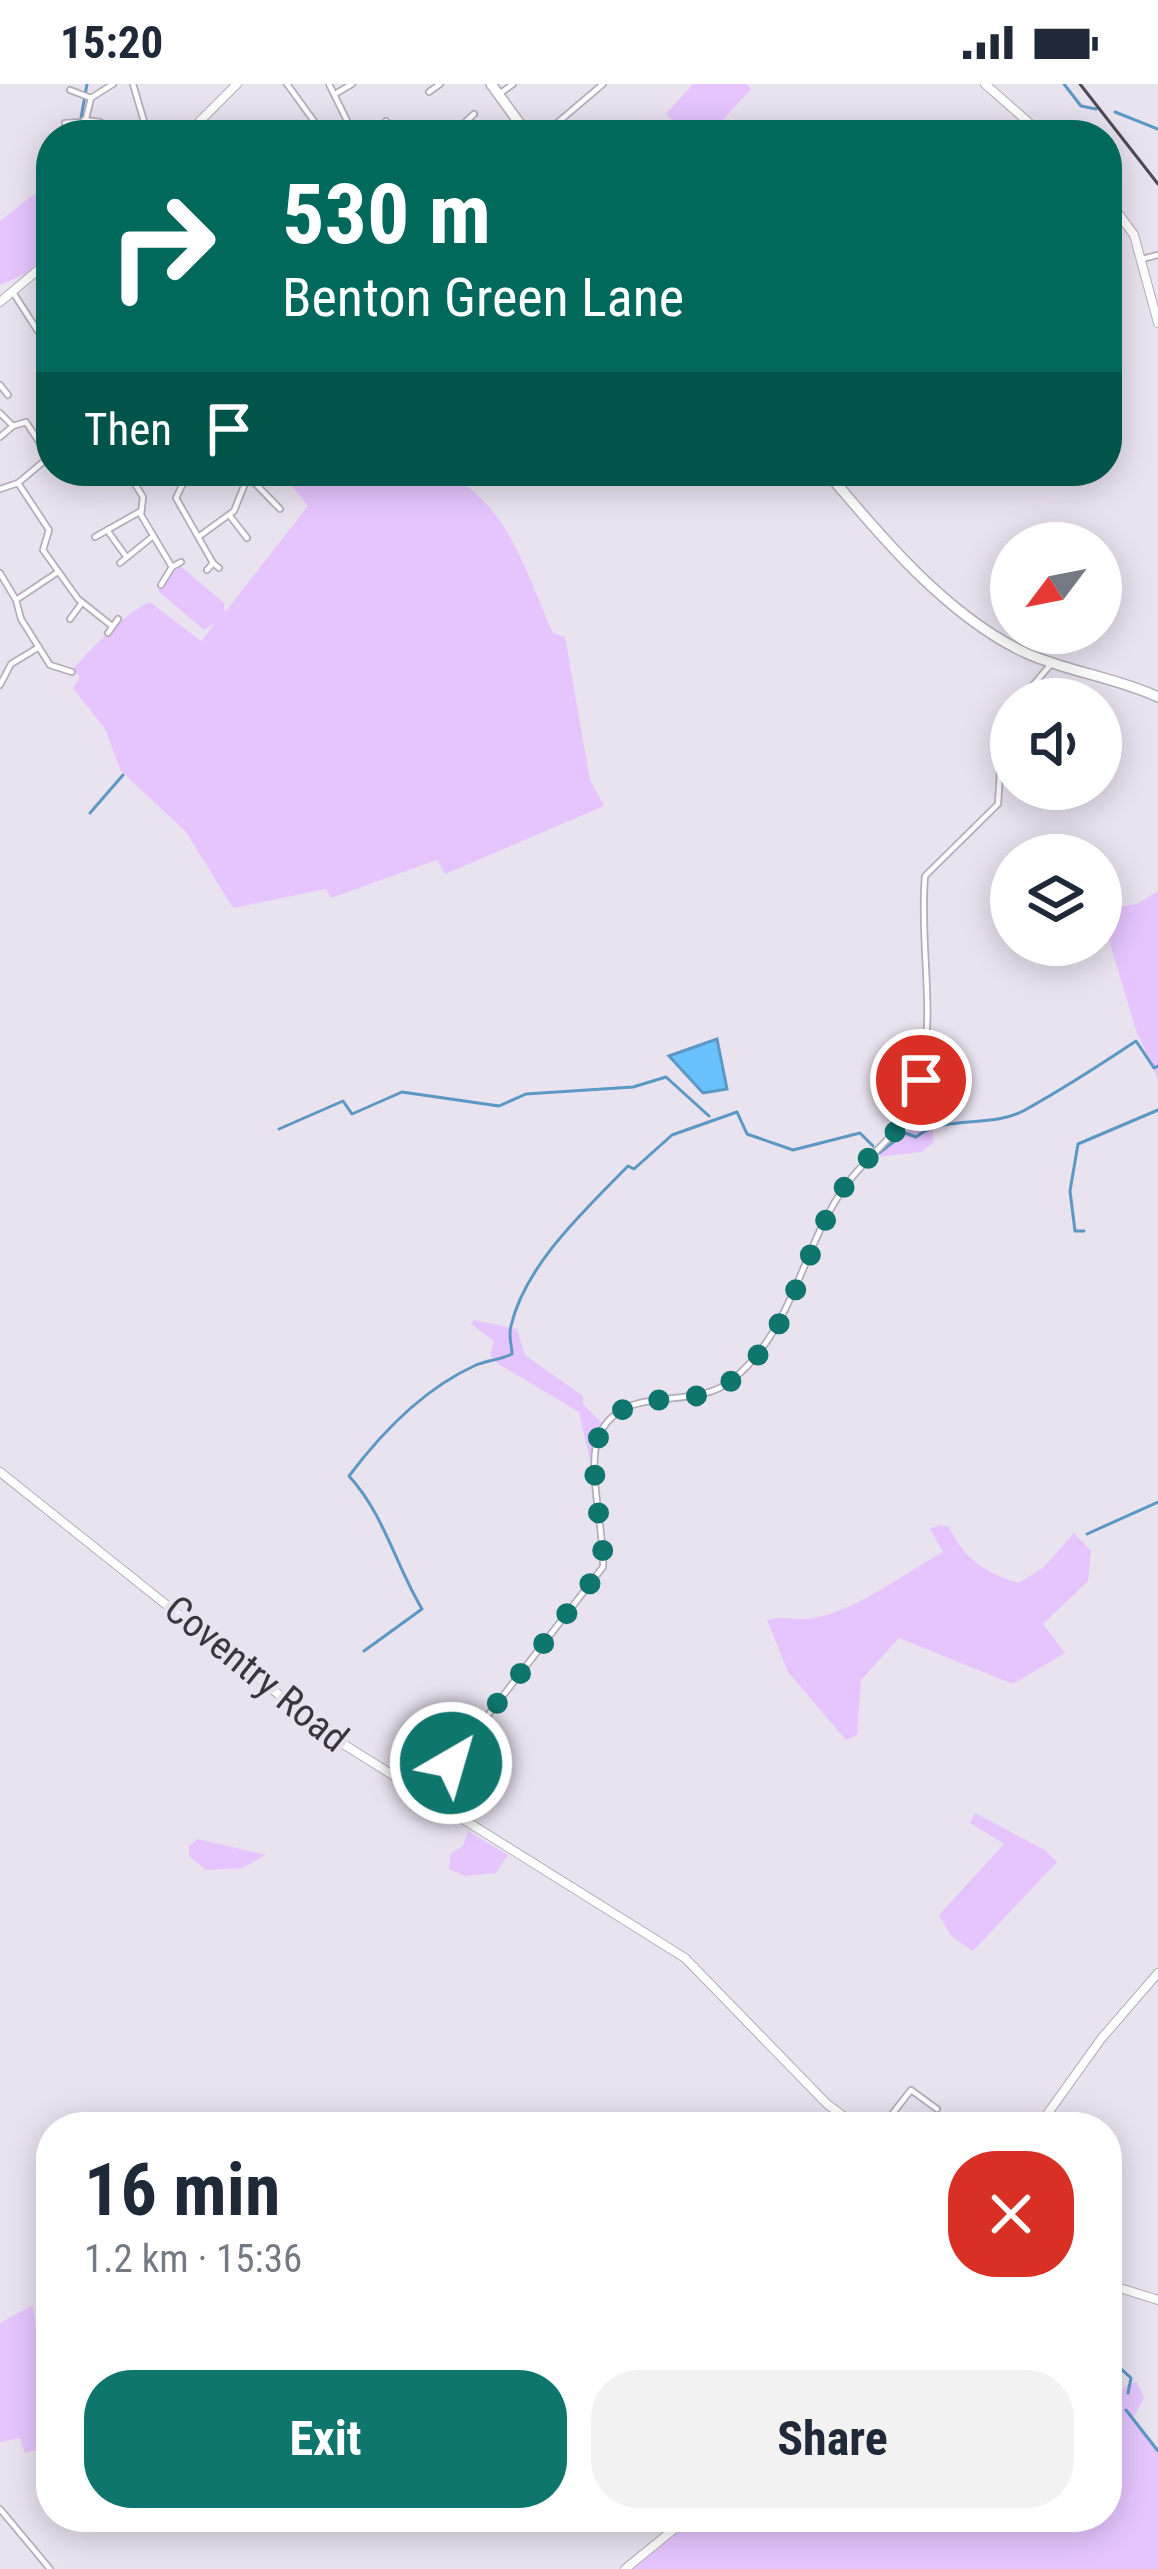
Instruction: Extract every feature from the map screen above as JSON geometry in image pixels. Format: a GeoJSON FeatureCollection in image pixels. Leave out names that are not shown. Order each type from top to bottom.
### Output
{"type":"FeatureCollection","features":[{"type":"Feature","properties":{"kind":"main road"},"geometry":{"type":"LineString","coordinates":[[491,84],[515,120]]}},
{"type":"Feature","properties":{"kind":"main road"},"geometry":{"type":"LineString","coordinates":[[840,486],[954,604],[1012,646],[1052,663],[1110,676],[1158,697]]}},
{"type":"Feature","properties":{"kind":"street"},"geometry":{"type":"LineString","coordinates":[[81,120],[87,96],[100,86],[113,84]]}},
{"type":"Feature","properties":{"kind":"street"},"geometry":{"type":"LineString","coordinates":[[133,84],[146,120]]}},
{"type":"Feature","properties":{"kind":"street"},"geometry":{"type":"LineString","coordinates":[[201,120],[237,84]]}},
{"type":"Feature","properties":{"kind":"street"},"geometry":{"type":"LineString","coordinates":[[287,84],[314,120]]}},
{"type":"Feature","properties":{"kind":"street"},"geometry":{"type":"LineString","coordinates":[[329,84],[347,120]]}},
{"type":"Feature","properties":{"kind":"street"},"geometry":{"type":"LineString","coordinates":[[335,94],[352,84]]}},
{"type":"Feature","properties":{"kind":"street"},"geometry":{"type":"LineString","coordinates":[[429,92],[440,84]]}},
{"type":"Feature","properties":{"kind":"street"},"geometry":{"type":"LineString","coordinates":[[498,95],[513,84]]}},
{"type":"Feature","properties":{"kind":"street"},"geometry":{"type":"LineString","coordinates":[[561,120],[604,84]]}},
{"type":"Feature","properties":{"kind":"street"},"geometry":{"type":"LineString","coordinates":[[985,84],[1026,120]]}},
{"type":"Feature","properties":{"kind":"street"},"geometry":{"type":"LineString","coordinates":[[296,94],[305,87]]}},
{"type":"Feature","properties":{"kind":"street"},"geometry":{"type":"LineString","coordinates":[[70,90],[87,96]]}},
{"type":"Feature","properties":{"kind":"street"},"geometry":{"type":"LineString","coordinates":[[1122,217],[1142,259],[1158,322]]}},
{"type":"Feature","properties":{"kind":"street"},"geometry":{"type":"LineString","coordinates":[[1142,259],[1158,255]]}},
{"type":"Feature","properties":{"kind":"street"},"geometry":{"type":"LineString","coordinates":[[0,302],[36,272]]}},
{"type":"Feature","properties":{"kind":"street"},"geometry":{"type":"LineString","coordinates":[[13,292],[36,323]]}},
{"type":"Feature","properties":{"kind":"street"},"geometry":{"type":"LineString","coordinates":[[0,385],[8,395]]}},
{"type":"Feature","properties":{"kind":"street"},"geometry":{"type":"LineString","coordinates":[[0,413],[14,426]]}},
{"type":"Feature","properties":{"kind":"street"},"geometry":{"type":"LineString","coordinates":[[0,436],[26,422],[36,437]]}},
{"type":"Feature","properties":{"kind":"street"},"geometry":{"type":"LineString","coordinates":[[0,489],[18,484],[36,468]]}},
{"type":"Feature","properties":{"kind":"street"},"geometry":{"type":"LineString","coordinates":[[18,484],[49,530],[42,548],[58,572],[110,630],[118,619]]}},
{"type":"Feature","properties":{"kind":"street"},"geometry":{"type":"LineString","coordinates":[[136,486],[143,497],[141,511],[172,567]]}},
{"type":"Feature","properties":{"kind":"street"},"geometry":{"type":"LineString","coordinates":[[182,486],[176,498],[201,535],[213,567]]}},
{"type":"Feature","properties":{"kind":"street"},"geometry":{"type":"LineString","coordinates":[[201,535],[230,516],[243,486]]}},
{"type":"Feature","properties":{"kind":"street"},"geometry":{"type":"LineString","coordinates":[[261,486],[280,508]]}},
{"type":"Feature","properties":{"kind":"street"},"geometry":{"type":"LineString","coordinates":[[95,537],[141,511]]}},
{"type":"Feature","properties":{"kind":"street"},"geometry":{"type":"LineString","coordinates":[[230,516],[247,538]]}},
{"type":"Feature","properties":{"kind":"street"},"geometry":{"type":"LineString","coordinates":[[107,530],[126,556]]}},
{"type":"Feature","properties":{"kind":"street"},"geometry":{"type":"LineString","coordinates":[[120,563],[153,536]]}},
{"type":"Feature","properties":{"kind":"street"},"geometry":{"type":"LineString","coordinates":[[161,585],[181,562]]}},
{"type":"Feature","properties":{"kind":"street"},"geometry":{"type":"LineString","coordinates":[[16,600],[58,572]]}},
{"type":"Feature","properties":{"kind":"street"},"geometry":{"type":"LineString","coordinates":[[0,573],[52,667],[72,672]]}},
{"type":"Feature","properties":{"kind":"street"},"geometry":{"type":"LineString","coordinates":[[70,619],[83,602]]}},
{"type":"Feature","properties":{"kind":"street"},"geometry":{"type":"LineString","coordinates":[[0,685],[11,664],[39,647]]}},
{"type":"Feature","properties":{"kind":"street"},"geometry":{"type":"LineString","coordinates":[[1039,678],[1052,663]]}},
{"type":"Feature","properties":{"kind":"street"},"geometry":{"type":"LineString","coordinates":[[424,1796],[603,1567],[595,1454],[602,1430],[614,1416],[636,1404],[715,1391],[743,1370],[789,1306],[842,1191],[908,1122],[926,1048],[925,876],[935,860],[991,810]]}},
{"type":"Feature","properties":{"kind":"street","name":"Coventry Road"},"geometry":{"type":"LineString","coordinates":[[0,1472],[164,1599],[277,1697],[424,1796],[685,1958],[838,2112]]}},
{"type":"Feature","properties":{"kind":"street"},"geometry":{"type":"LineString","coordinates":[[1049,2112],[1101,2038],[1158,1973]]}},
{"type":"Feature","properties":{"kind":"street"},"geometry":{"type":"LineString","coordinates":[[894,2112],[911,2090],[938,2109]]}},
{"type":"Feature","properties":{"kind":"street"},"geometry":{"type":"LineString","coordinates":[[1122,2289],[1158,2300]]}},
{"type":"Feature","properties":{"kind":"street"},"geometry":{"type":"LineString","coordinates":[[0,2509],[50,2569]]}},
{"type":"Feature","properties":{"kind":"street"},"geometry":{"type":"LineString","coordinates":[[625,2569],[671,2532]]}},
{"type":"Feature","properties":{"kind":"shaded area"},"geometry":{"type":"Polygon","coordinates":[[[693,84],[746,84],[751,89],[723,120],[673,120],[666,114],[693,84]]]}},
{"type":"Feature","properties":{"kind":"shaded area"},"geometry":{"type":"Polygon","coordinates":[[[36,193],[36,265],[0,285],[0,221],[36,193]]]}},
{"type":"Feature","properties":{"kind":"shaded area"},"geometry":{"type":"Polygon","coordinates":[[[292,486],[466,486],[481,498],[508,532],[553,633],[565,637],[590,780],[604,806],[445,874],[437,860],[331,898],[326,889],[233,908],[186,832],[121,771],[105,729],[73,688],[80,677],[73,669],[120,622],[150,602],[201,641],[215,623],[204,630],[157,590],[179,565],[224,603],[225,612],[308,506],[292,486]]]}},
{"type":"Feature","properties":{"kind":"shaded area"},"geometry":{"type":"Polygon","coordinates":[[[1158,891],[1158,1079],[1136,1030],[1117,966],[1122,966],[1122,906],[1137,904],[1158,891]]]}},
{"type":"Feature","properties":{"kind":"shaded area"},"geometry":{"type":"Polygon","coordinates":[[[930,1045],[933,1143],[921,1152],[876,1157],[915,1124],[930,1045]]]}},
{"type":"Feature","properties":{"kind":"shaded area"},"geometry":{"type":"Polygon","coordinates":[[[474,1320],[517,1329],[525,1355],[583,1396],[583,1404],[602,1423],[593,1445],[594,1478],[579,1412],[500,1365],[490,1355],[494,1341],[471,1324],[474,1320]]]}},
{"type":"Feature","properties":{"kind":"shaded area"},"geometry":{"type":"Polygon","coordinates":[[[949,1527],[977,1563],[1018,1583],[1043,1568],[1074,1533],[1091,1551],[1088,1581],[1043,1624],[1065,1653],[1013,1684],[899,1638],[861,1680],[857,1735],[846,1740],[788,1672],[767,1620],[814,1618],[864,1599],[943,1552],[930,1529],[949,1527]]]}},
{"type":"Feature","properties":{"kind":"shaded area"},"geometry":{"type":"Polygon","coordinates":[[[975,1813],[1045,1850],[1057,1862],[973,1951],[951,1936],[939,1915],[1004,1844],[970,1823],[975,1813]]]}},
{"type":"Feature","properties":{"kind":"shaded area"},"geometry":{"type":"Polygon","coordinates":[[[468,1831],[508,1855],[496,1873],[465,1876],[449,1869],[451,1853],[463,1846],[468,1831]]]}},
{"type":"Feature","properties":{"kind":"shaded area"},"geometry":{"type":"Polygon","coordinates":[[[198,1839],[266,1855],[242,1868],[206,1870],[189,1856],[189,1846],[198,1839]]]}},
{"type":"Feature","properties":{"kind":"shaded area"},"geometry":{"type":"Polygon","coordinates":[[[33,2305],[36,2450],[25,2453],[20,2438],[0,2442],[0,2323],[33,2305]]]}},
{"type":"Feature","properties":{"kind":"shaded area"},"geometry":{"type":"Polygon","coordinates":[[[1137,2382],[1144,2398],[1133,2418],[1158,2448],[1158,2569],[633,2569],[678,2532],[1122,2532],[1122,2389],[1137,2382]]]}},
{"type":"Feature","properties":{"kind":"water"},"geometry":{"type":"Polygon","coordinates":[[[717,1039],[727,1089],[703,1093],[669,1056],[717,1039]]]}},
{"type":"Feature","properties":{"kind":"waterway"},"geometry":{"type":"LineString","coordinates":[[81,120],[87,84]]}},
{"type":"Feature","properties":{"kind":"waterway"},"geometry":{"type":"LineString","coordinates":[[1064,84],[1081,106],[1096,109]]}},
{"type":"Feature","properties":{"kind":"waterway"},"geometry":{"type":"LineString","coordinates":[[1115,112],[1158,129]]}},
{"type":"Feature","properties":{"kind":"waterway"},"geometry":{"type":"LineString","coordinates":[[90,813],[123,775]]}},
{"type":"Feature","properties":{"kind":"waterway"},"geometry":{"type":"LineString","coordinates":[[879,1153],[905,1133],[916,1137],[940,1126],[1012,1116],[1136,1041],[1154,1068],[1158,1066]]}},
{"type":"Feature","properties":{"kind":"waterway"},"geometry":{"type":"LineString","coordinates":[[279,1129],[343,1101],[352,1114],[402,1092],[499,1106],[526,1094],[633,1087],[666,1077],[709,1116]]}},
{"type":"Feature","properties":{"kind":"waterway"},"geometry":{"type":"LineString","coordinates":[[1084,1231],[1075,1231],[1070,1191],[1078,1144],[1158,1110]]}},
{"type":"Feature","properties":{"kind":"waterway"},"geometry":{"type":"LineString","coordinates":[[364,1651],[422,1609],[381,1523],[349,1476],[422,1399],[476,1365],[512,1354],[510,1329],[529,1281],[559,1240],[628,1166],[634,1169],[672,1135],[737,1112],[747,1134],[793,1150],[860,1133],[873,1146]]}},
{"type":"Feature","properties":{"kind":"waterway"},"geometry":{"type":"LineString","coordinates":[[1087,1534],[1158,1502]]}},
{"type":"Feature","properties":{"kind":"waterway"},"geometry":{"type":"LineString","coordinates":[[1122,2370],[1131,2378],[1128,2393]]}},
{"type":"Feature","properties":{"kind":"waterway"},"geometry":{"type":"LineString","coordinates":[[1126,2410],[1158,2451]]}},
{"type":"Feature","properties":{"kind":"railway"},"geometry":{"type":"LineString","coordinates":[[1080,84],[1108,120]]}},
{"type":"Feature","properties":{"kind":"railway"},"geometry":{"type":"LineString","coordinates":[[1122,138],[1158,184]]}},
{"type":"Feature","properties":{"kind":"route"},"geometry":{"type":"LineString","coordinates":[[451,1763],[603,1567],[595,1454],[602,1430],[614,1416],[636,1404],[715,1391],[743,1370],[789,1306],[842,1191],[865,1161],[908,1122],[921,1080]]}}]}
